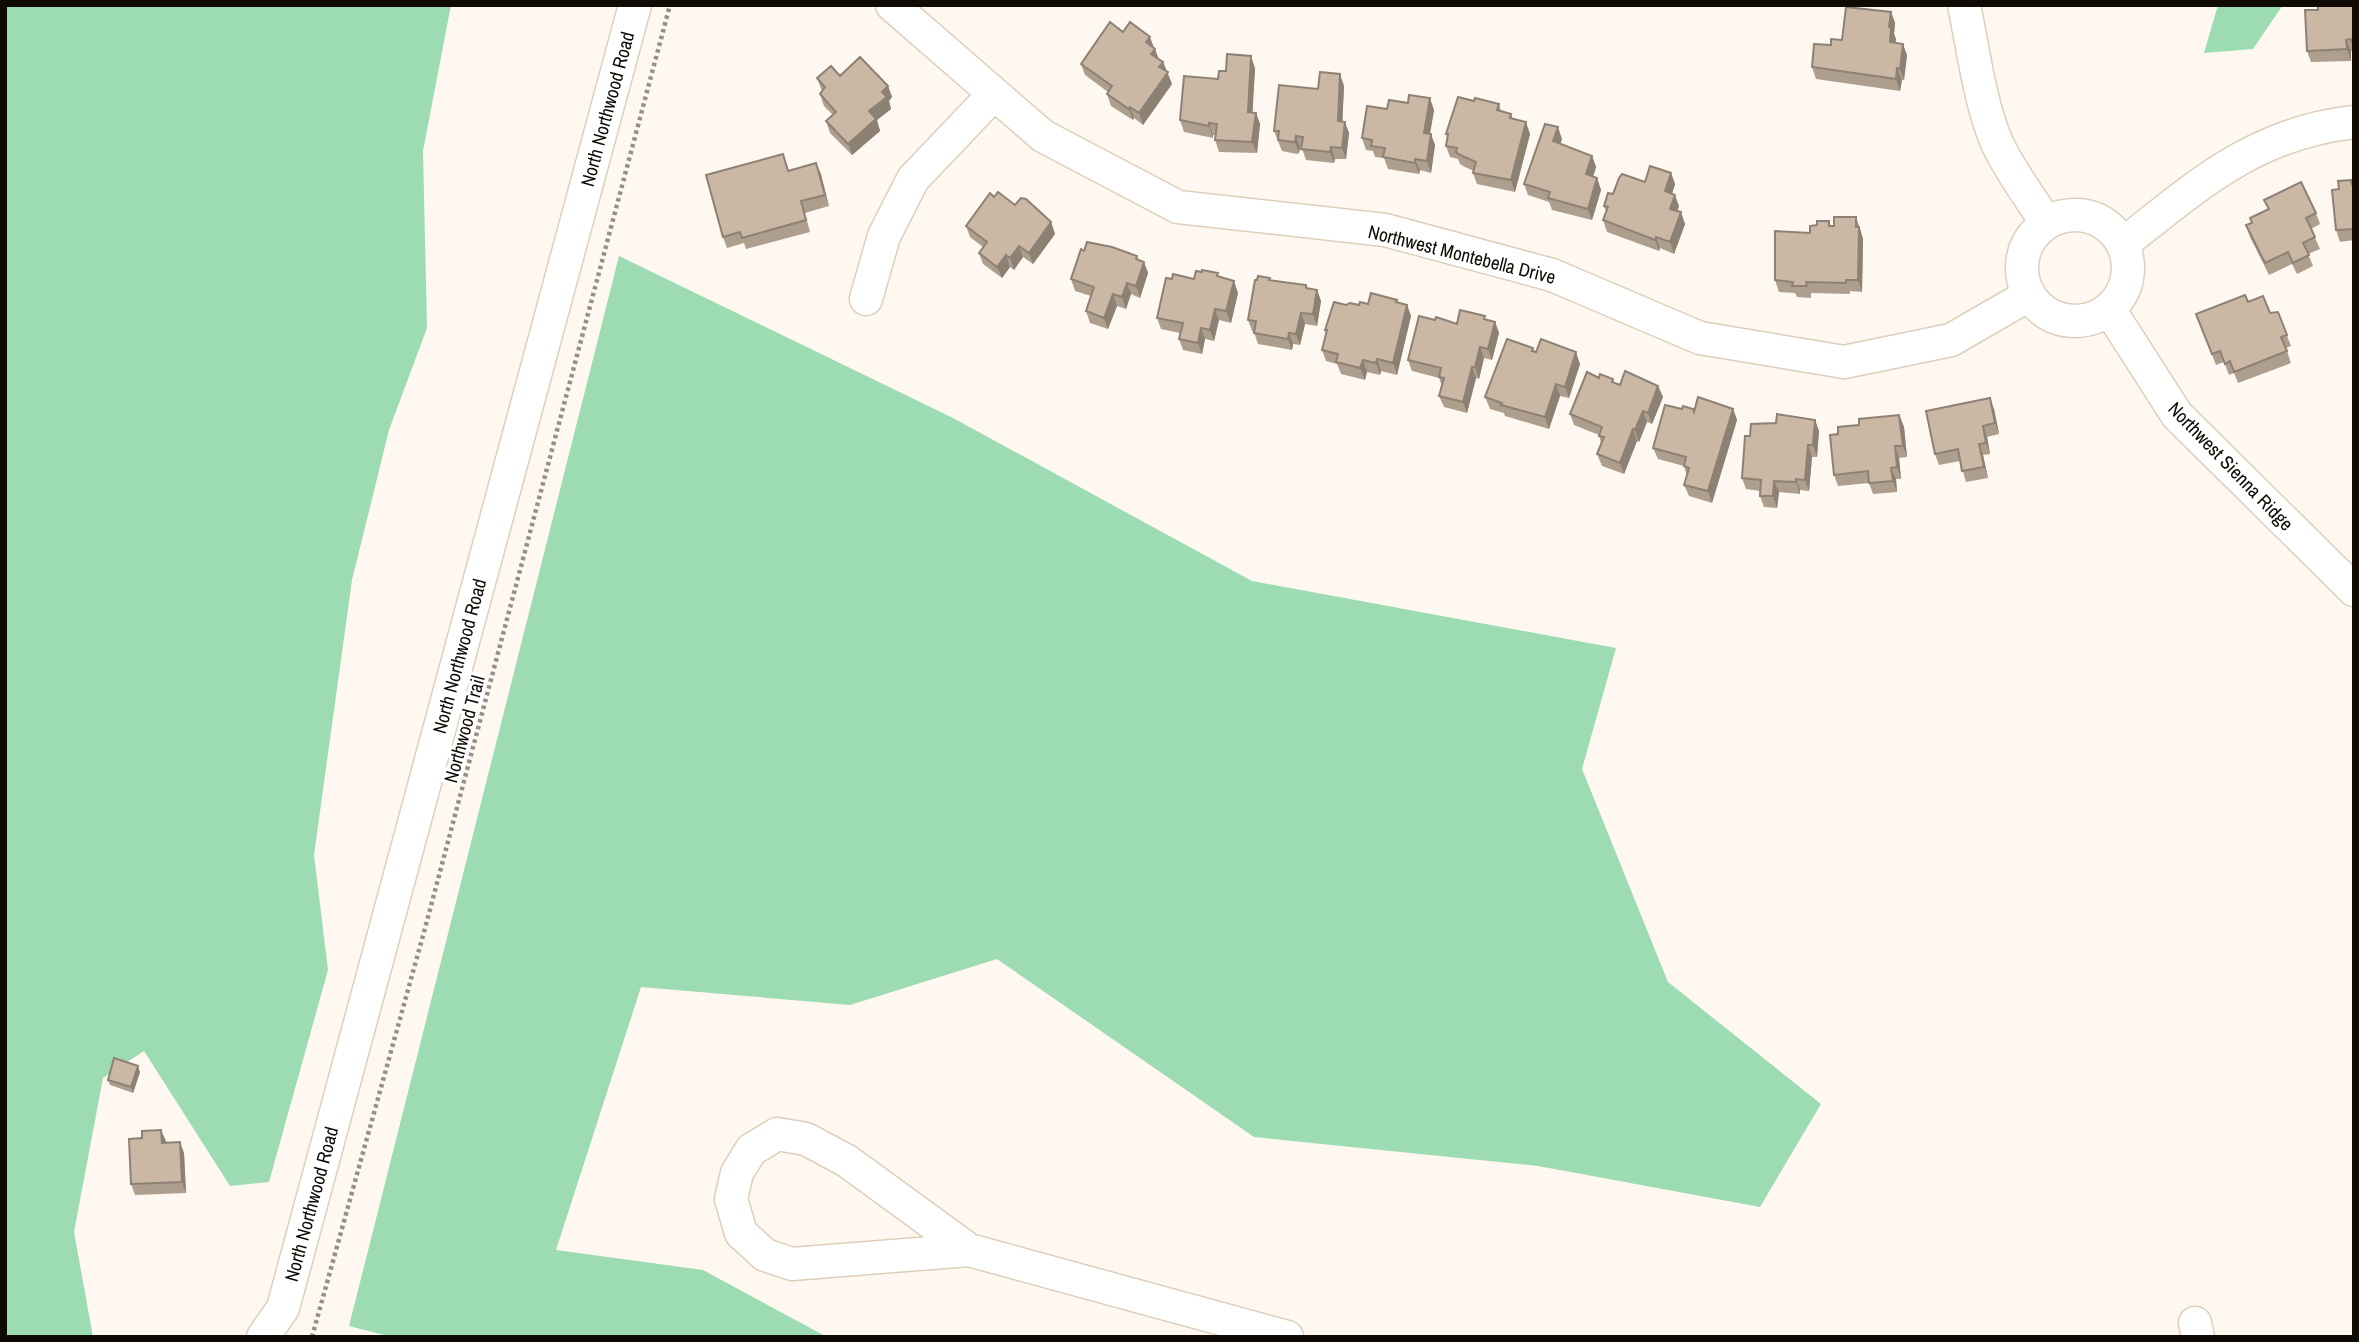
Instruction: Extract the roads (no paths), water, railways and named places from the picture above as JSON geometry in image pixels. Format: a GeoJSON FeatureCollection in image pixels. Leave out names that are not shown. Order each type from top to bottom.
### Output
{"type":"FeatureCollection","features":[{"type":"Feature","properties":{"kind":"street","name":"North Northwood Road"},"geometry":{"type":"LineString","coordinates":[[263,1337],[284,1322],[635,5]]}},
{"type":"Feature","properties":{"kind":"street","name":"Northwest Montebella Drive"},"geometry":{"type":"LineString","coordinates":[[892,5],[1043,136],[1178,207],[1385,230],[1552,275],[1700,338],[1844,362],[1951,340],[2029,295]]}},
{"type":"Feature","properties":{"kind":"street"},"geometry":{"type":"LineString","coordinates":[[1964,5],[1987,114],[1997,142],[2046,222]]}},
{"type":"Feature","properties":{"kind":"street"},"geometry":{"type":"LineString","coordinates":[[866,299],[884,236],[913,179],[994,94]]}},
{"type":"Feature","properties":{"kind":"street"},"geometry":{"type":"LineString","coordinates":[[2123,244],[2211,174],[2261,147],[2323,126],[2354,122]]}},
{"type":"Feature","properties":{"kind":"street"},"geometry":{"type":"LineString","coordinates":[[2067,215],[2084,215],[2100,220],[2114,230],[2123,244],[2129,261],[2128,279],[2121,296],[2109,309],[2093,318],[2075,321],[2057,318],[2041,309],[2029,295],[2023,279],[2022,262],[2027,245],[2046,222],[2067,215]]}},
{"type":"Feature","properties":{"kind":"street","name":"Northwest Sienna Ridge"},"geometry":{"type":"LineString","coordinates":[[2109,309],[2177,415],[2350,578]]}},
{"type":"Feature","properties":{"kind":"street"},"geometry":{"type":"LineString","coordinates":[[969,1250],[847,1161],[806,1139],[777,1134],[751,1150],[737,1173],[731,1199],[741,1233],[765,1255],[792,1264],[969,1250],[1287,1337]]}}]}
